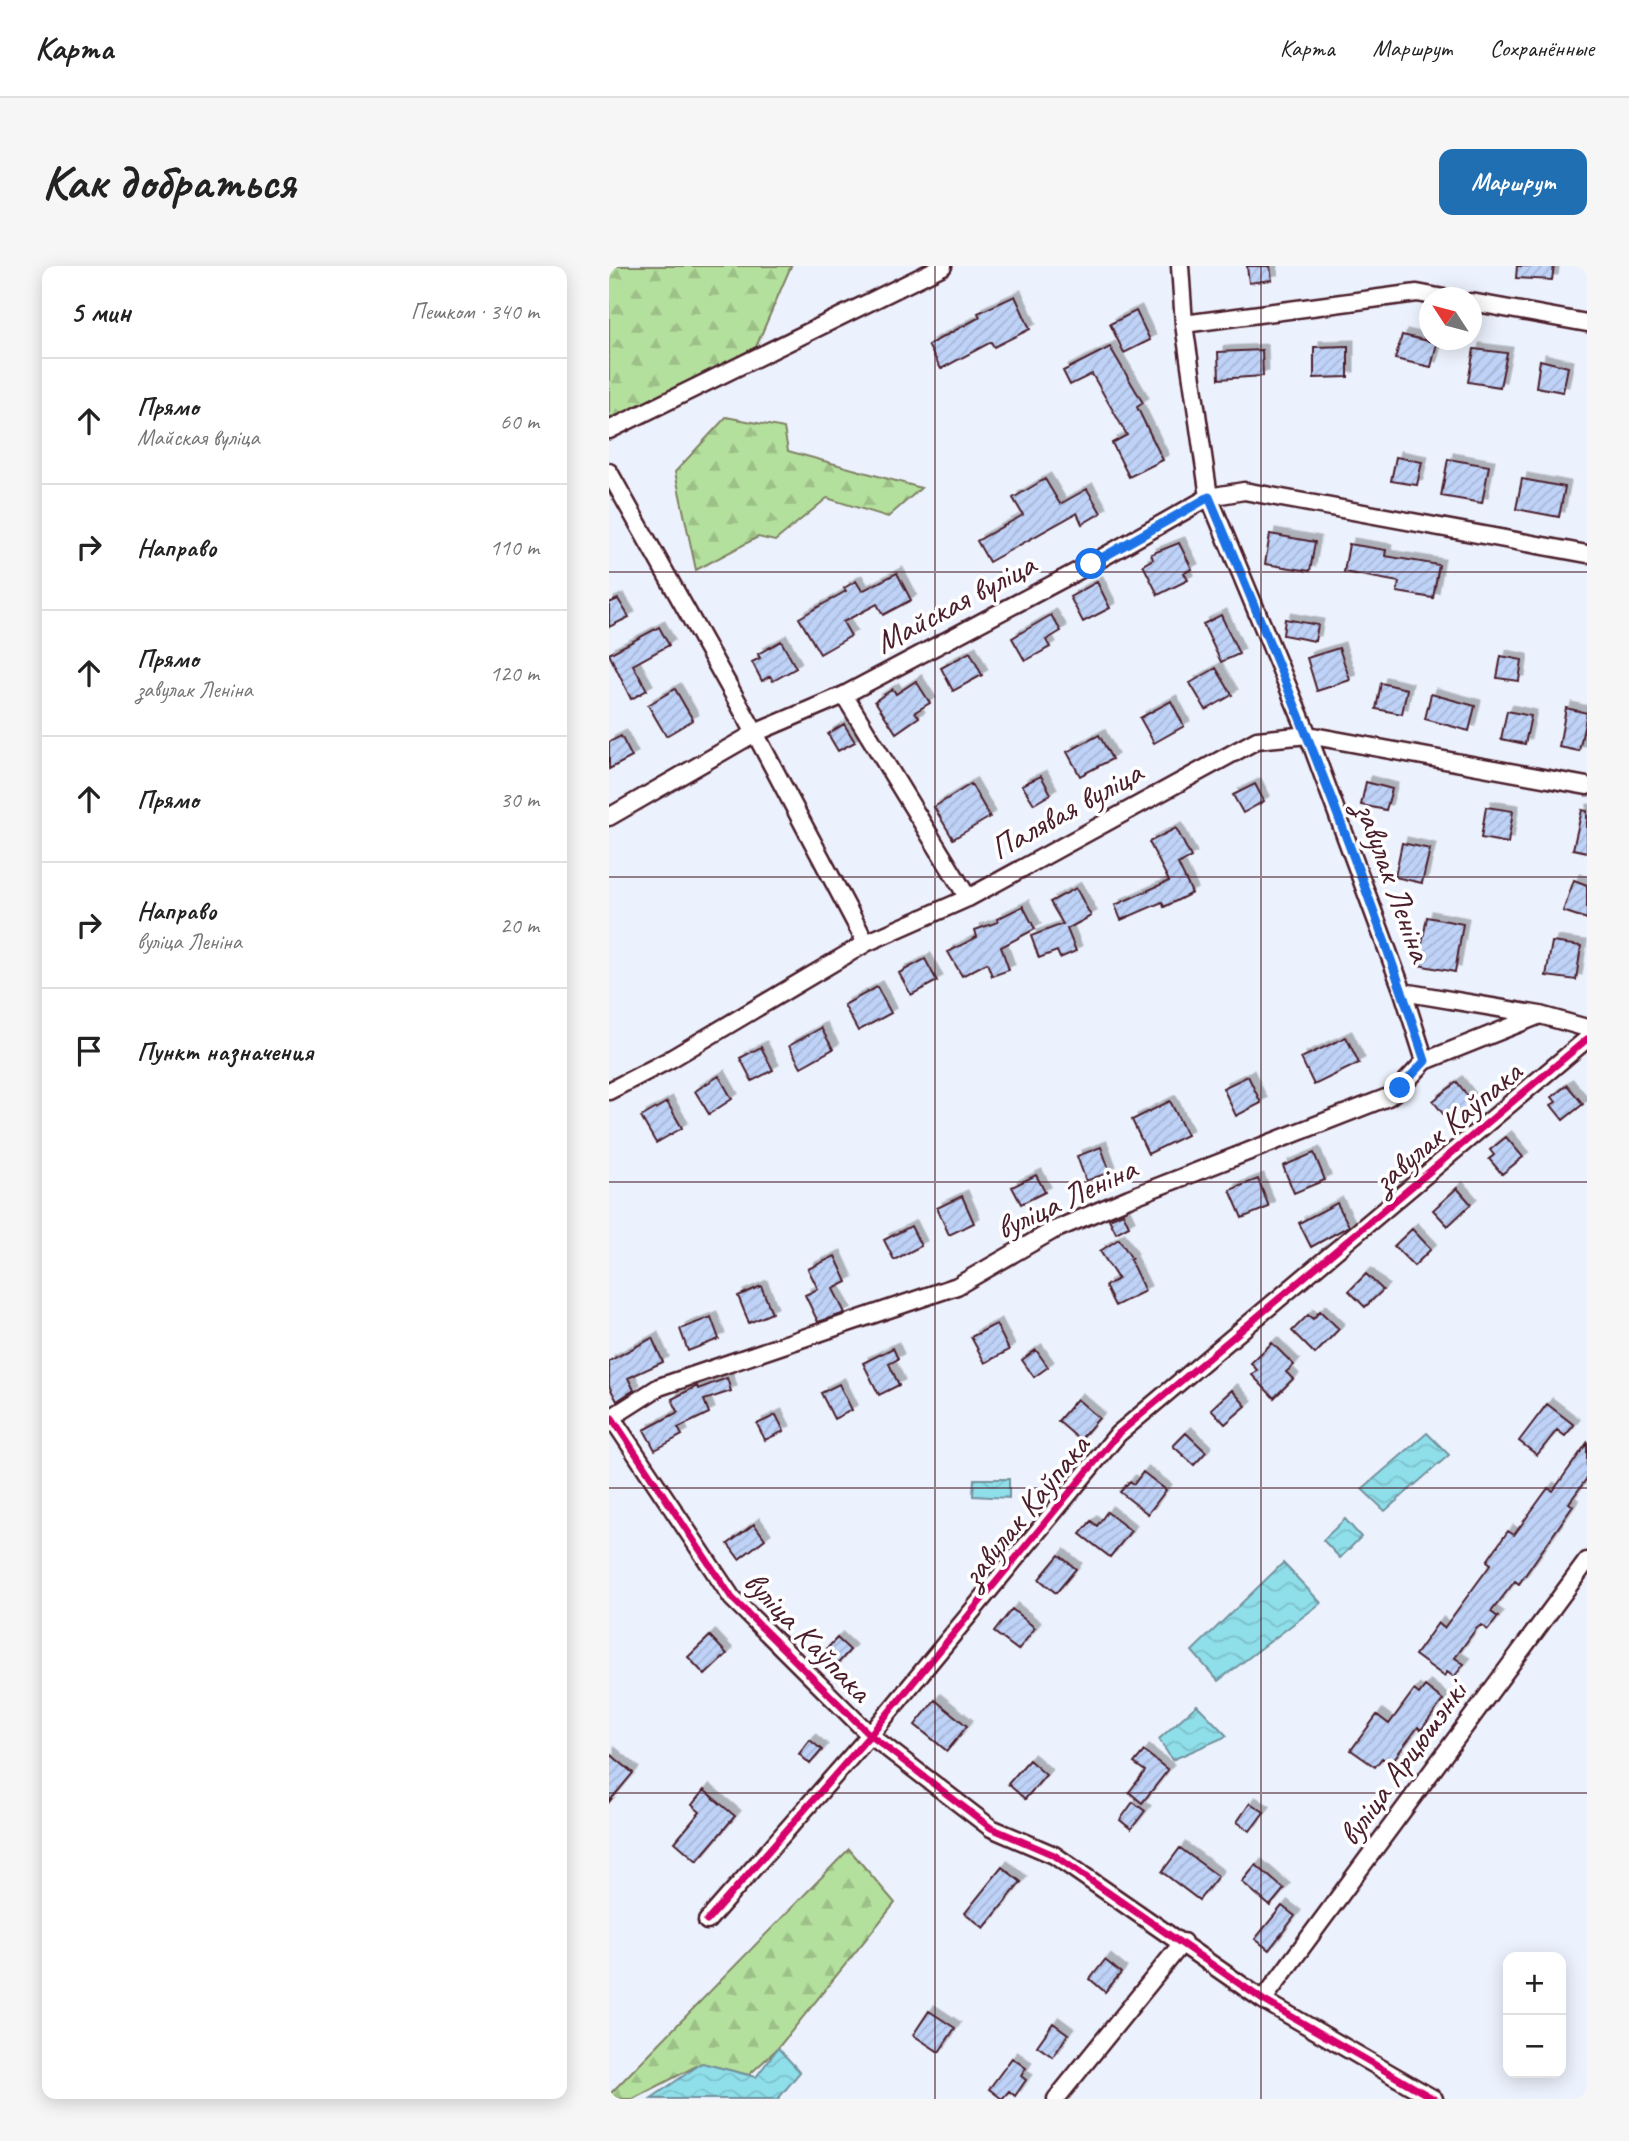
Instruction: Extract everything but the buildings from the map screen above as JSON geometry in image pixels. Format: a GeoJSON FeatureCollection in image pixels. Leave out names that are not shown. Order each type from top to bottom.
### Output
{"type":"FeatureCollection","features":[{"type":"Feature","properties":{"kind":"street"},"geometry":{"type":"LineString","coordinates":[[609,430],[943,266]]}},
{"type":"Feature","properties":{"kind":"street","name":"завулак Леніна"},"geometry":{"type":"LineString","coordinates":[[1181,266],[1184,324],[1209,497],[1308,735],[1403,992],[1540,1015],[1587,1028]]}},
{"type":"Feature","properties":{"kind":"street"},"geometry":{"type":"LineString","coordinates":[[1184,324],[1419,293]]}},
{"type":"Feature","properties":{"kind":"street"},"geometry":{"type":"LineString","coordinates":[[1482,304],[1587,323]]}},
{"type":"Feature","properties":{"kind":"street"},"geometry":{"type":"LineString","coordinates":[[609,472],[755,733],[866,943]]}},
{"type":"Feature","properties":{"kind":"street","name":"Майская вуліца"},"geometry":{"type":"LineString","coordinates":[[609,817],[755,733],[844,695],[1091,564],[1209,497],[1244,491],[1587,554]]}},
{"type":"Feature","properties":{"kind":"street"},"geometry":{"type":"LineString","coordinates":[[844,695],[968,898]]}},
{"type":"Feature","properties":{"kind":"street","name":"Палявая вуліца"},"geometry":{"type":"LineString","coordinates":[[609,1091],[669,1060],[866,943],[968,898],[1257,740],[1308,735],[1587,786]]}},
{"type":"Feature","properties":{"kind":"street"},"geometry":{"type":"LineString","coordinates":[[1403,992],[1425,1061]]}},
{"type":"Feature","properties":{"kind":"street","name":"вуліца Леніна"},"geometry":{"type":"LineString","coordinates":[[611,1419],[659,1387],[957,1286],[1052,1231],[1129,1198],[1388,1097],[1425,1061],[1540,1015]]}},
{"type":"Feature","properties":{"kind":"street","name":"завулак Каўпака"},"geometry":{"type":"LineString","coordinates":[[707,1921],[870,1735],[1118,1434],[1587,1039]]}},
{"type":"Feature","properties":{"kind":"street","name":"вуліца Каўпака"},"geometry":{"type":"LineString","coordinates":[[611,1419],[732,1598],[870,1735],[991,1828],[1054,1856],[1183,1942],[1263,2000],[1434,2099]]}},
{"type":"Feature","properties":{"kind":"street","name":"вуліца Арцюшэнкі"},"geometry":{"type":"LineString","coordinates":[[1263,2000],[1587,1561]]}},
{"type":"Feature","properties":{"kind":"street"},"geometry":{"type":"LineString","coordinates":[[1056,2099],[1183,1942]]}},
{"type":"Feature","properties":{"kind":"green space"},"geometry":{"type":"Polygon","coordinates":[[[609,266],[791,266],[756,347],[629,413],[609,417],[609,266]]]}},
{"type":"Feature","properties":{"kind":"green space"},"geometry":{"type":"Polygon","coordinates":[[[726,417],[784,428],[788,451],[921,488],[888,517],[827,498],[775,541],[758,537],[696,570],[675,472],[726,417]]]}},
{"type":"Feature","properties":{"kind":"green space"},"geometry":{"type":"Polygon","coordinates":[[[849,1849],[895,1903],[778,2048],[749,2075],[702,2063],[633,2099],[609,2099],[609,2095],[849,1849]]]}},
{"type":"Feature","properties":{"kind":"water"},"geometry":{"type":"Polygon","coordinates":[[[1427,1433],[1449,1455],[1385,1511],[1362,1489],[1427,1433]]]}},
{"type":"Feature","properties":{"kind":"water"},"geometry":{"type":"Polygon","coordinates":[[[974,1479],[1009,1479],[1009,1498],[973,1496],[974,1479]]]}},
{"type":"Feature","properties":{"kind":"water"},"geometry":{"type":"Polygon","coordinates":[[[1345,1519],[1361,1537],[1340,1558],[1323,1540],[1345,1519]]]}},
{"type":"Feature","properties":{"kind":"water"},"geometry":{"type":"Polygon","coordinates":[[[1283,1563],[1321,1603],[1218,1681],[1192,1651],[1283,1563]]]}},
{"type":"Feature","properties":{"kind":"water"},"geometry":{"type":"Polygon","coordinates":[[[1197,1705],[1227,1736],[1172,1760],[1159,1739],[1197,1705]]]}},
{"type":"Feature","properties":{"kind":"water"},"geometry":{"type":"Polygon","coordinates":[[[778,2048],[800,2072],[778,2099],[650,2099],[702,2063],[756,2077],[778,2048]]]}},
{"type":"Feature","properties":{"kind":"cycle path"},"geometry":{"type":"LineString","coordinates":[[707,1921],[870,1735],[1118,1434],[1587,1039]]}},
{"type":"Feature","properties":{"kind":"cycle path"},"geometry":{"type":"LineString","coordinates":[[612,1418],[732,1598],[870,1735],[991,1828],[1054,1855],[1263,2000],[1434,2099]]}},
{"type":"Feature","properties":{"kind":"route"},"geometry":{"type":"LineString","coordinates":[[1091,564],[1209,497],[1308,735],[1403,992],[1425,1061],[1400,1088]]}}]}
